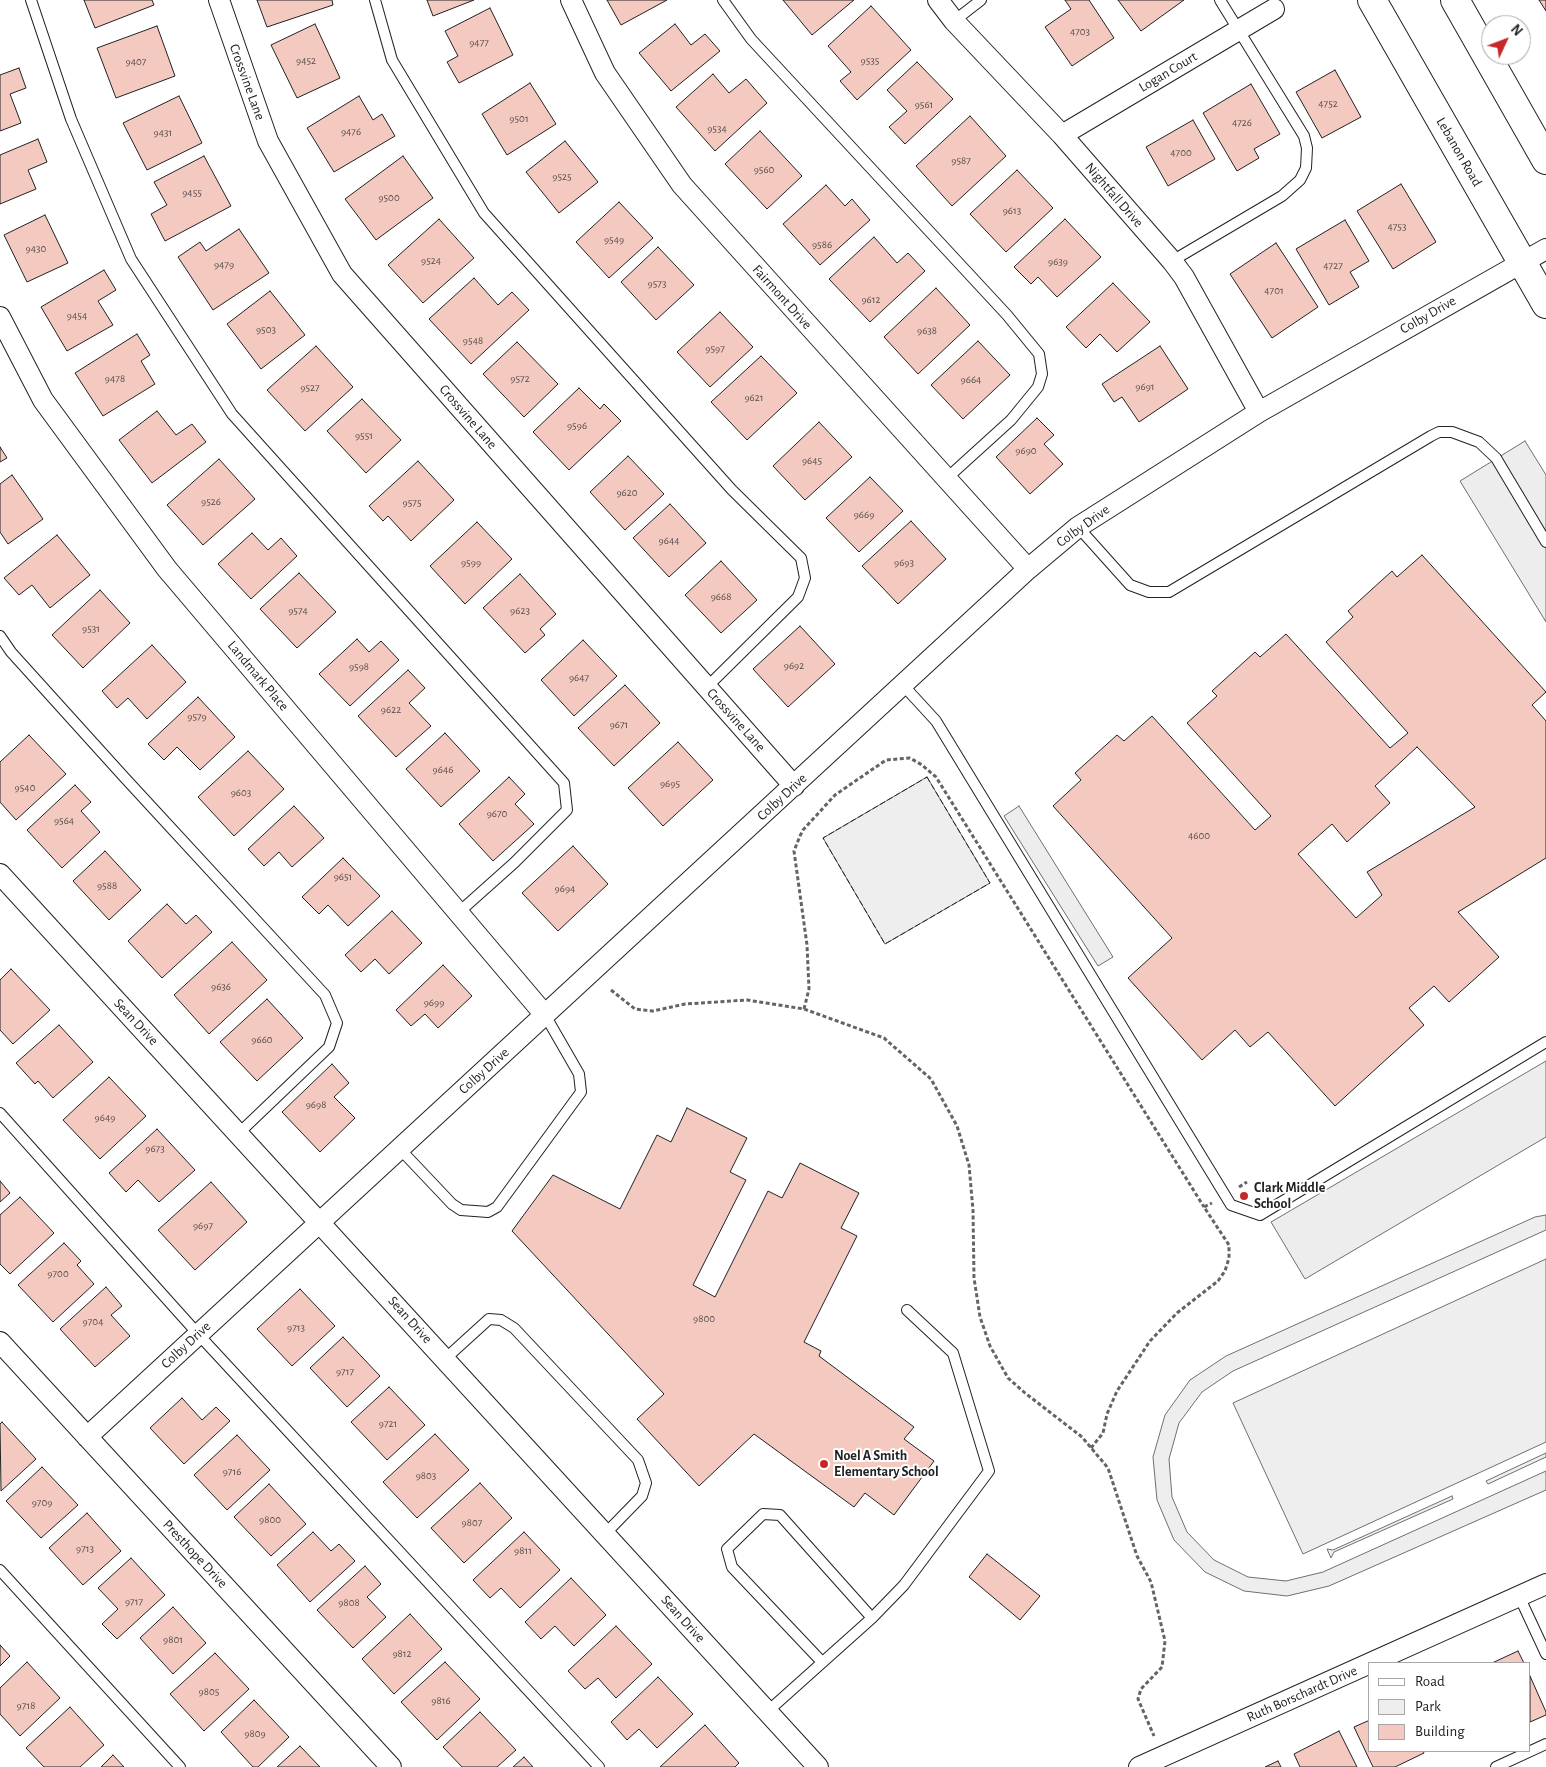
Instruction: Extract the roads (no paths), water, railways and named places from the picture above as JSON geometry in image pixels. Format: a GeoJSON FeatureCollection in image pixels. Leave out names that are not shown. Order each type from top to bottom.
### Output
{"type":"FeatureCollection","features":[{"type":"Feature","properties":{"kind":"main road","name":"Lebanon Road"},"geometry":{"type":"LineString","coordinates":[[1372,0],[1546,304]]}},
{"type":"Feature","properties":{"kind":"main road"},"geometry":{"type":"LineString","coordinates":[[1455,0],[1546,160]]}},
{"type":"Feature","properties":{"kind":"street","name":"Crossvine Lane"},"geometry":{"type":"LineString","coordinates":[[219,0],[268,141],[342,274],[794,786]]}},
{"type":"Feature","properties":{"kind":"street","name":"Fairmont Drive"},"geometry":{"type":"LineString","coordinates":[[571,0],[605,73],[682,185],[1028,569]]}},
{"type":"Feature","properties":{"kind":"street","name":"Nightfall Drive"},"geometry":{"type":"LineString","coordinates":[[938,0],[954,21],[1062,135],[1172,261],[1184,277],[1259,412]]}},
{"type":"Feature","properties":{"kind":"street","name":"Logan Court"},"geometry":{"type":"LineString","coordinates":[[1062,135],[1274,10]]}},
{"type":"Feature","properties":{"kind":"street","name":"Colby Drive"},"geometry":{"type":"LineString","coordinates":[[87,1437],[1028,569],[1078,527],[1259,412],[1546,249]]}},
{"type":"Feature","properties":{"kind":"street","name":"Landmark Place"},"geometry":{"type":"LineString","coordinates":[[0,317],[44,400],[168,569],[545,1015]]}},
{"type":"Feature","properties":{"kind":"street","name":"Sean Drive"},"geometry":{"type":"LineString","coordinates":[[0,874],[818,1767]]}},
{"type":"Feature","properties":{"kind":"street","name":"Presthope Drive"},"geometry":{"type":"LineString","coordinates":[[0,1342],[391,1767]]}},
{"type":"Feature","properties":{"kind":"street","name":"Ruth Borschardt Drive"},"geometry":{"type":"LineString","coordinates":[[1372,1662],[1546,1584]]}},
{"type":"Feature","properties":{"kind":"street","name":"Ruth Borschardt Drive"},"geometry":{"type":"LineString","coordinates":[[1139,1767],[1368,1664]]}},
{"type":"Feature","properties":{"kind":"lane"},"geometry":{"type":"LineString","coordinates":[[31,0],[71,119],[132,260],[232,414],[564,783],[568,810],[514,864],[458,913]]}},
{"type":"Feature","properties":{"kind":"lane"},"geometry":{"type":"LineString","coordinates":[[375,0],[392,60],[484,213],[732,490],[801,558],[805,578],[798,597],[707,687]]}},
{"type":"Feature","properties":{"kind":"lane"},"geometry":{"type":"LineString","coordinates":[[723,0],[751,39],[1007,315],[1039,354],[1042,374],[1038,387],[1011,420],[946,479]]}},
{"type":"Feature","properties":{"kind":"lane"},"geometry":{"type":"LineString","coordinates":[[954,21],[981,0]]}},
{"type":"Feature","properties":{"kind":"lane"},"geometry":{"type":"LineString","coordinates":[[1172,261],[1282,196],[1300,180],[1306,168],[1307,148],[1304,136],[1220,0]]}},
{"type":"Feature","properties":{"kind":"lane"},"geometry":{"type":"LineString","coordinates":[[1078,527],[1130,585],[1148,592],[1168,592],[1431,436],[1439,432],[1446,432],[1467,436],[1488,449],[1496,458],[1546,542]]}},
{"type":"Feature","properties":{"kind":"lane"},"geometry":{"type":"LineString","coordinates":[[0,636],[11,652],[324,995],[337,1023],[329,1047],[238,1134]]}},
{"type":"Feature","properties":{"kind":"lane"},"geometry":{"type":"LineString","coordinates":[[903,685],[936,721],[1231,1205],[1260,1215],[1546,1042]]}},
{"type":"Feature","properties":{"kind":"lane"},"geometry":{"type":"LineString","coordinates":[[400,1148],[452,1204],[461,1210],[488,1212],[497,1208],[581,1092],[582,1084],[579,1074],[545,1015]]}},
{"type":"Feature","properties":{"kind":"lane"},"geometry":{"type":"LineString","coordinates":[[0,1113],[198,1334],[599,1767]]}},
{"type":"Feature","properties":{"kind":"lane"},"geometry":{"type":"LineString","coordinates":[[767,1712],[872,1618],[904,1584],[989,1471],[953,1353],[906,1310]]}},
{"type":"Feature","properties":{"kind":"lane"},"geometry":{"type":"LineString","coordinates":[[445,1359],[489,1319],[501,1320],[514,1328],[638,1460],[646,1483],[642,1496],[605,1534]]}},
{"type":"Feature","properties":{"kind":"lane"},"geometry":{"type":"LineString","coordinates":[[822,1662],[732,1567],[726,1548],[763,1514],[780,1515],[872,1618]]}},
{"type":"Feature","properties":{"kind":"lane"},"geometry":{"type":"LineString","coordinates":[[0,1570],[180,1767]]}},
{"type":"Feature","properties":{"kind":"lane"},"geometry":{"type":"LineString","coordinates":[[1519,1596],[1546,1654]]}},
{"type":"Feature","properties":{"kind":"lane"},"geometry":{"type":"LineString","coordinates":[[1531,1751],[1546,1744]]}},
{"type":"Feature","properties":{"kind":"lane"},"geometry":{"type":"LineString","coordinates":[[1496,1767],[1529,1752]]}},
{"type":"Feature","properties":{"kind":"place","name":"Clark Middle School"},"geometry":{"type":"Point","coordinates":[1244,1196]}},
{"type":"Feature","properties":{"kind":"place","name":"Noel A Smith Elementary School"},"geometry":{"type":"Point","coordinates":[824,1464]}}]}
